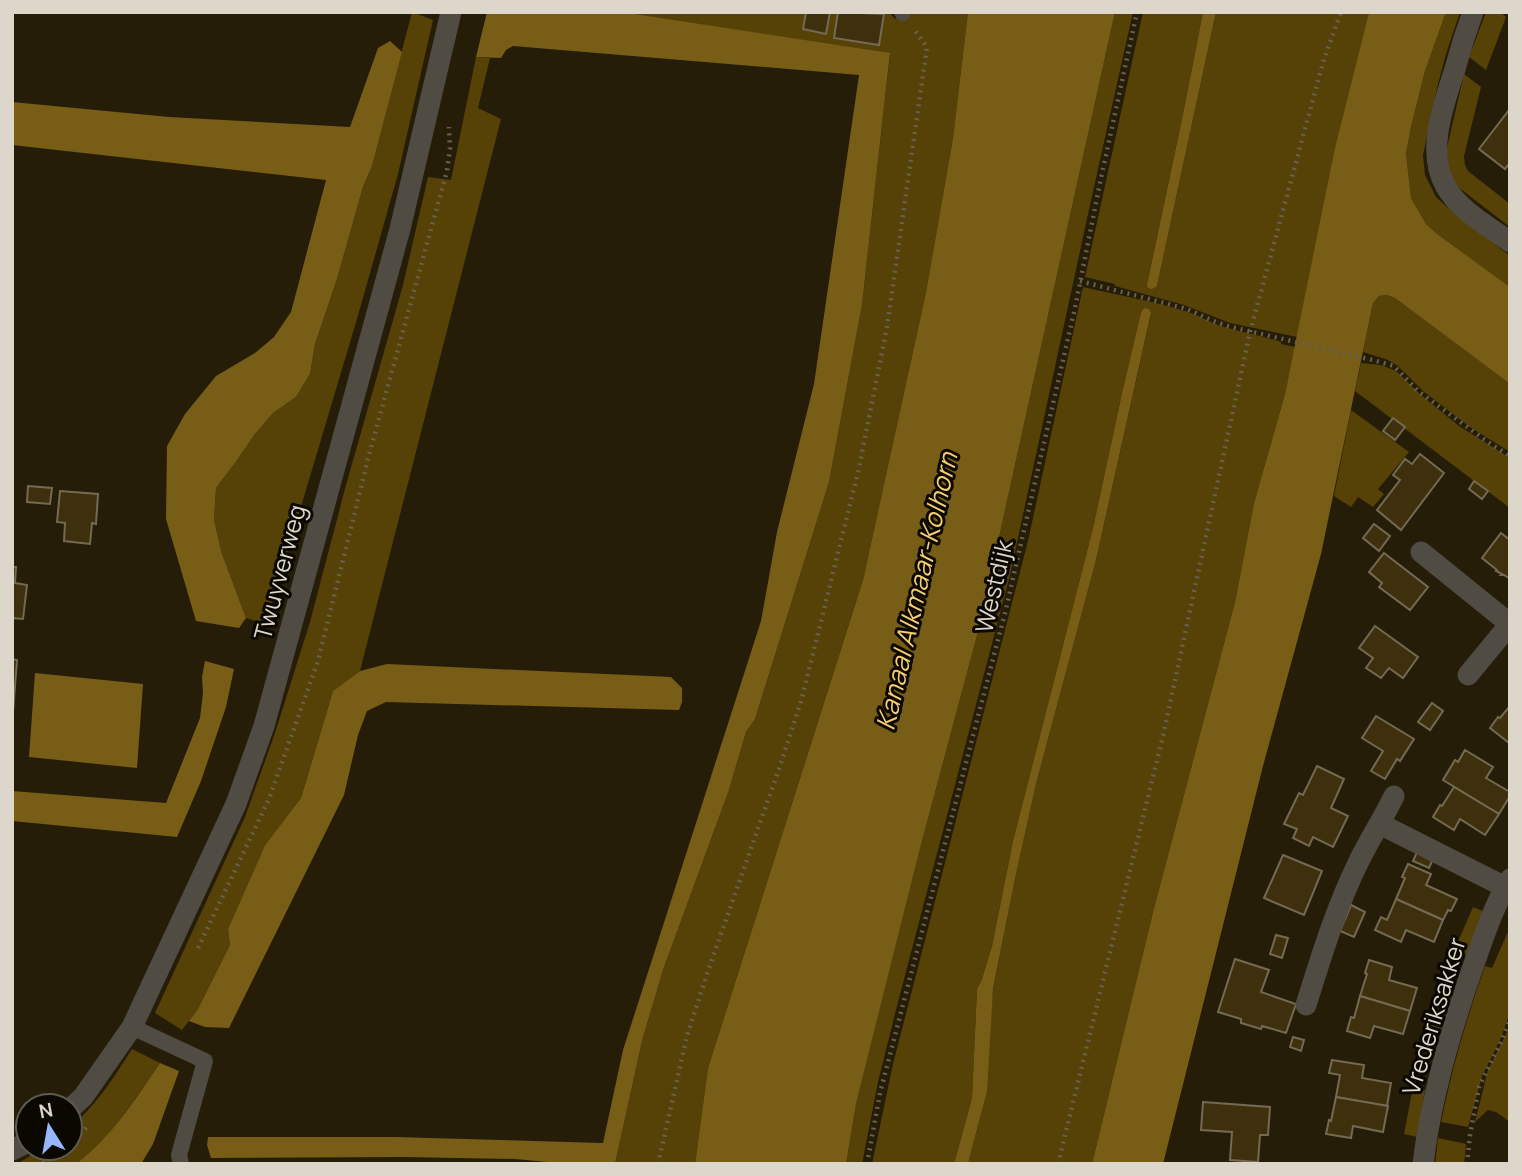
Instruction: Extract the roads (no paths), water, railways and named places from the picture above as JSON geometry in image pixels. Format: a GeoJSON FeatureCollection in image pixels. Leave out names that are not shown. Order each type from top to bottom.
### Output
{"type":"FeatureCollection","features":[{"type":"Feature","properties":{"kind":"street","name":"Twuyverweg"},"geometry":{"type":"LineString","coordinates":[[84,1096],[132,1027],[236,804],[264,726],[400,229],[451,12]]}},
{"type":"Feature","properties":{"kind":"street"},"geometry":{"type":"LineString","coordinates":[[1473,12],[1442,116],[1437,145],[1438,162],[1445,185],[1452,196],[1510,242]]}},
{"type":"Feature","properties":{"kind":"street"},"geometry":{"type":"LineString","coordinates":[[1421,552],[1510,624],[1468,676]]}},
{"type":"Feature","properties":{"kind":"street"},"geometry":{"type":"LineString","coordinates":[[1306,1005],[1329,932],[1358,862],[1394,796]]}},
{"type":"Feature","properties":{"kind":"street","name":"Vrederiksakker"},"geometry":{"type":"LineString","coordinates":[[1380,824],[1507,883],[1486,929],[1454,1019],[1430,1117],[1423,1164]]}},
{"type":"Feature","properties":{"kind":"lane"},"geometry":{"type":"LineString","coordinates":[[132,1027],[205,1061],[178,1155],[181,1164]]}},
{"type":"Feature","properties":{"kind":"water"},"geometry":{"type":"Polygon","coordinates":[[[487,12],[622,12],[890,53],[862,305],[829,482],[755,719],[746,732],[729,790],[663,970],[642,1041],[615,1164],[404,1157],[211,1158],[207,1145],[208,1137],[395,1137],[603,1143],[623,1050],[761,621],[777,532],[814,384],[859,75],[513,46],[506,50],[501,58],[476,57],[487,12]]]}},
{"type":"Feature","properties":{"kind":"water","name":"Kanaal Alkmaar-Kolhorn"},"geometry":{"type":"Polygon","coordinates":[[[968,12],[1115,12],[979,628],[856,1104],[846,1164],[695,1164],[708,1068],[863,580],[926,292],[953,138],[968,12]]]}},
{"type":"Feature","properties":{"kind":"water"},"geometry":{"type":"Polygon","coordinates":[[[1203,12],[1216,12],[1157,286],[1152,289],[1148,288],[1147,284],[1203,12]]]}},
{"type":"Feature","properties":{"kind":"water"},"geometry":{"type":"Polygon","coordinates":[[[1369,12],[1446,12],[1425,71],[1406,153],[1411,198],[1426,224],[1436,233],[1510,287],[1510,384],[1395,298],[1379,296],[1373,303],[1321,554],[1263,766],[1163,1164],[1092,1164],[1153,912],[1235,602],[1254,503],[1285,394],[1335,147],[1369,12]]]}},
{"type":"Feature","properties":{"kind":"water"},"geometry":{"type":"Polygon","coordinates":[[[390,41],[402,52],[372,166],[363,187],[315,344],[310,374],[296,397],[273,413],[255,434],[216,488],[214,519],[221,551],[246,618],[239,628],[196,621],[166,519],[167,446],[185,414],[216,376],[255,353],[274,337],[291,312],[326,180],[12,145],[12,102],[169,117],[350,127],[378,48],[390,41]]]}},
{"type":"Feature","properties":{"kind":"water"},"geometry":{"type":"Polygon","coordinates":[[[1144,308],[1151,313],[1096,560],[1036,784],[1016,874],[993,989],[987,1091],[968,1164],[954,1164],[972,1098],[977,989],[992,946],[1013,841],[1093,528],[1122,393],[1144,308]]]}},
{"type":"Feature","properties":{"kind":"water"},"geometry":{"type":"Polygon","coordinates":[[[205,661],[234,669],[226,707],[201,781],[177,837],[12,821],[12,791],[166,803],[200,718],[205,661]]]}},
{"type":"Feature","properties":{"kind":"water"},"geometry":{"type":"Polygon","coordinates":[[[387,664],[671,677],[682,688],[682,702],[679,710],[386,702],[367,711],[358,735],[344,795],[229,1028],[205,1027],[189,1021],[198,1009],[230,945],[228,929],[265,845],[301,798],[333,691],[360,671],[387,664]]]}},
{"type":"Feature","properties":{"kind":"water"},"geometry":{"type":"Polygon","coordinates":[[[35,673],[143,684],[137,768],[29,757],[35,673]]]}},
{"type":"Feature","properties":{"kind":"water"},"geometry":{"type":"Polygon","coordinates":[[[160,1063],[179,1071],[153,1144],[141,1164],[76,1164],[84,1162],[84,1157],[101,1142],[160,1063]]]}}]}
